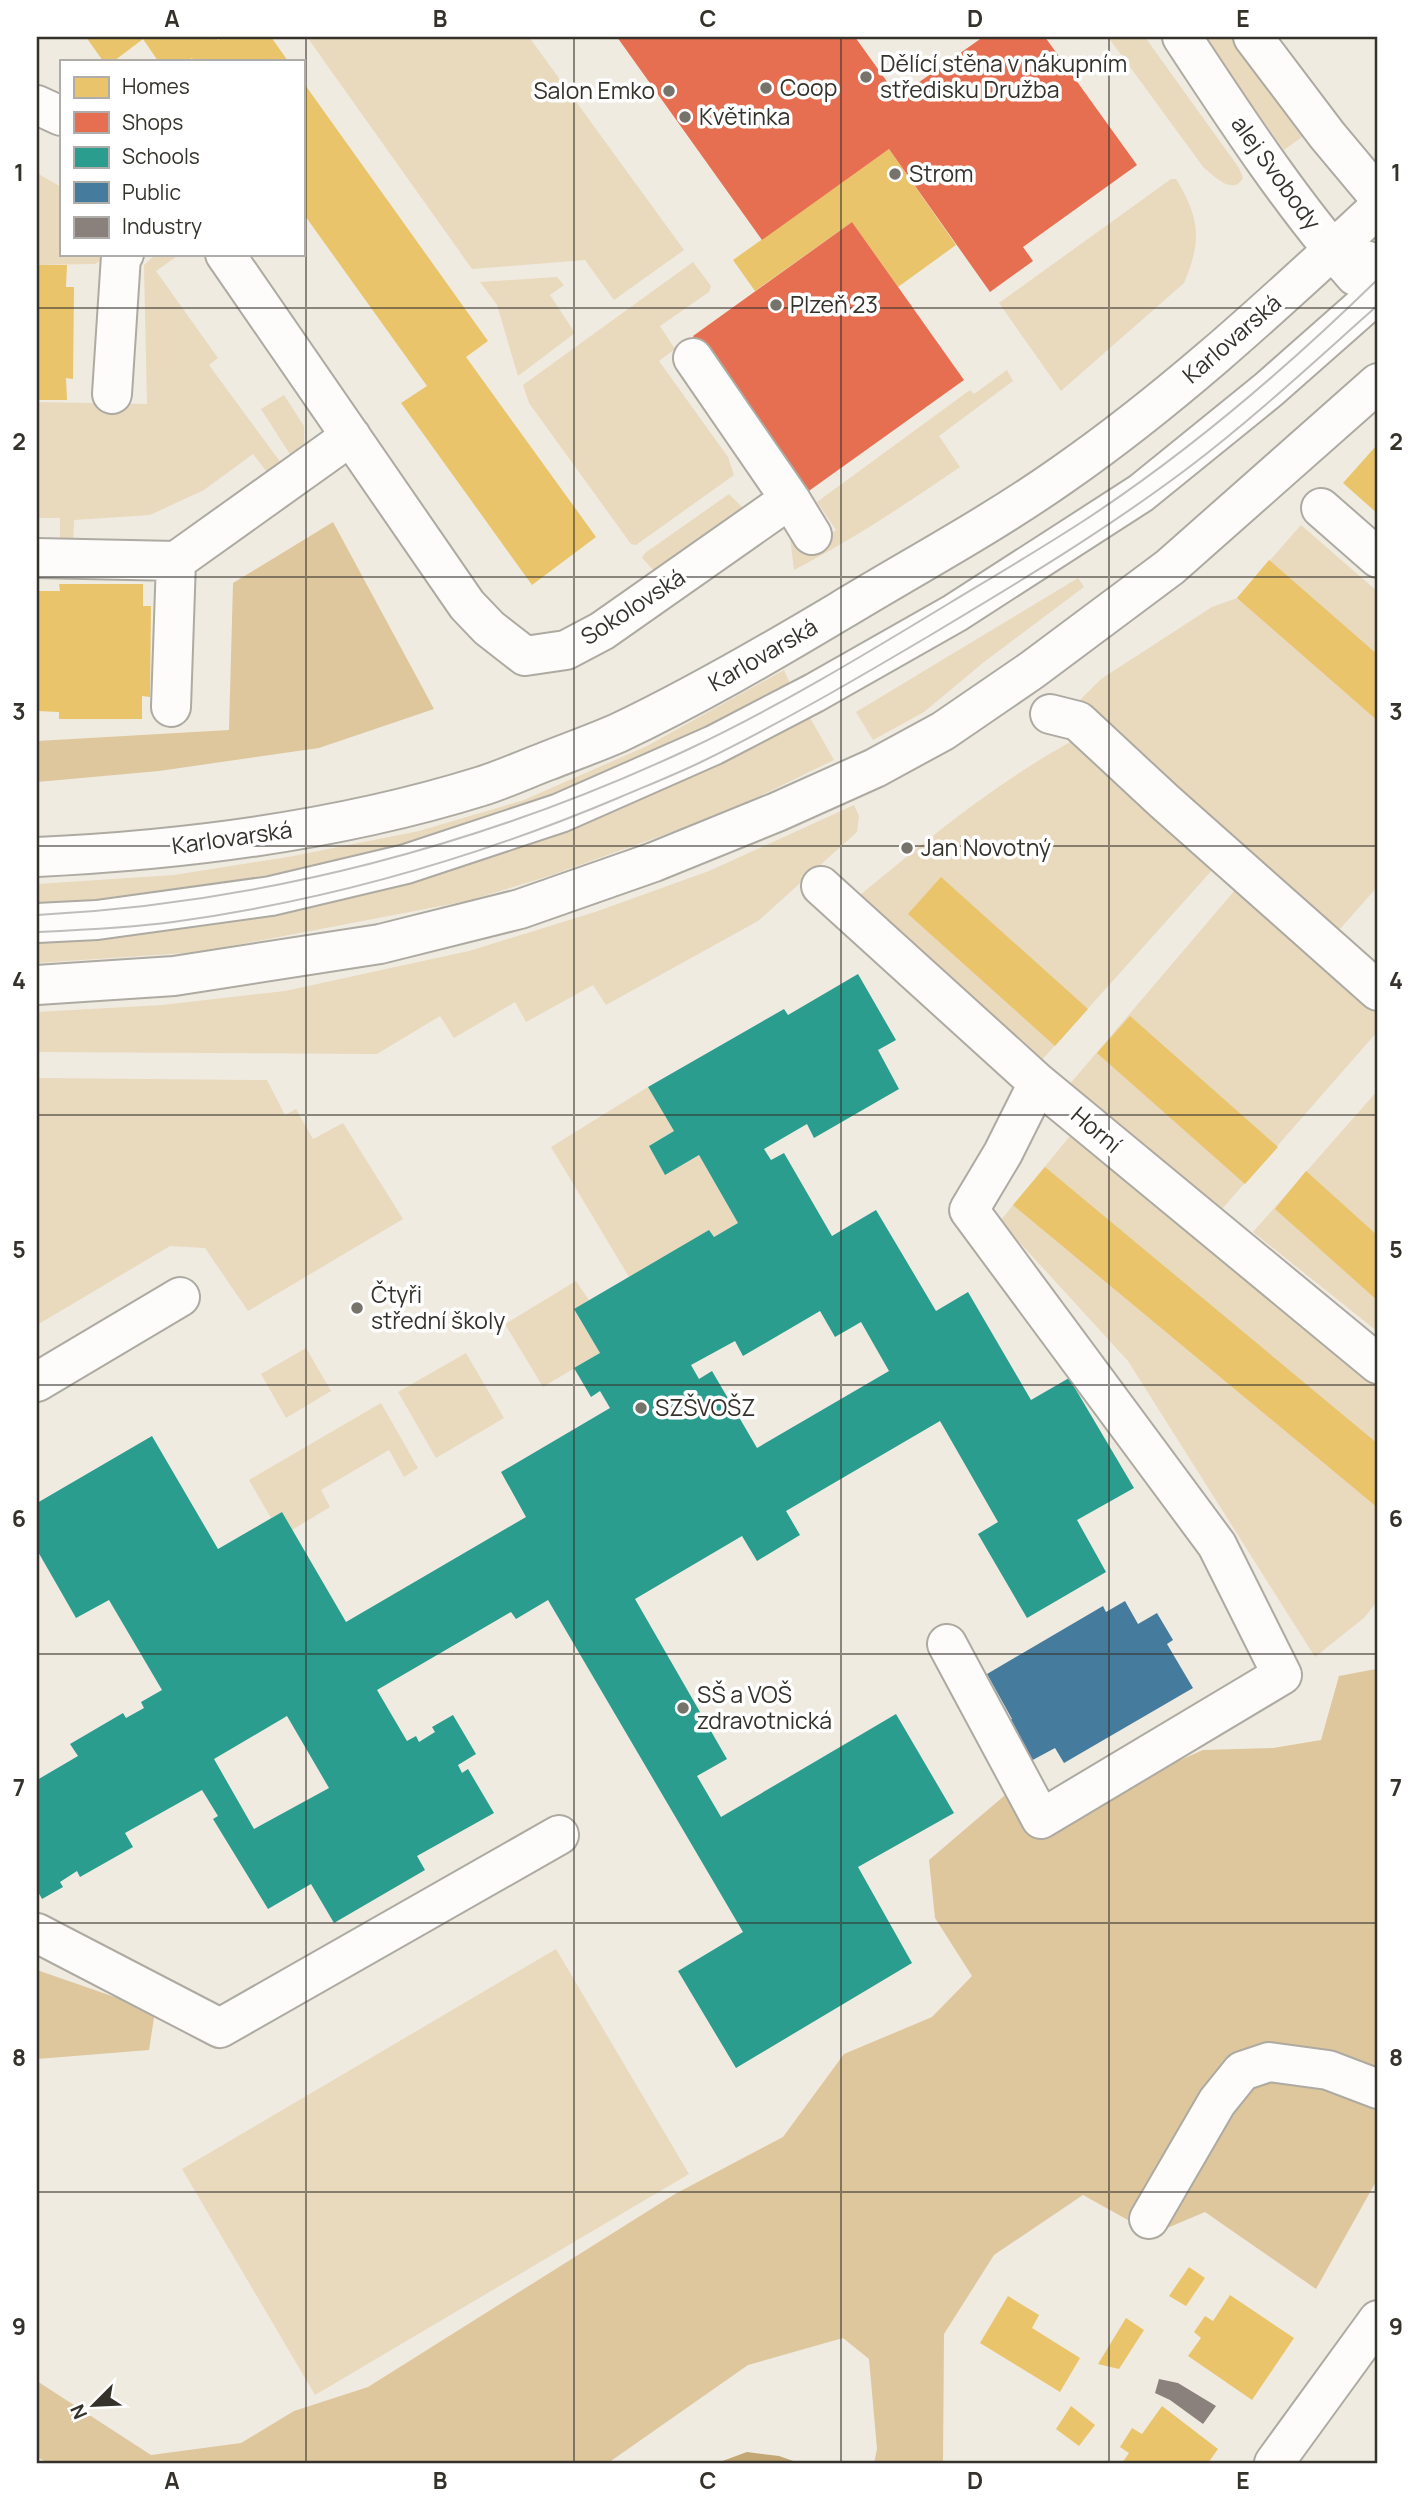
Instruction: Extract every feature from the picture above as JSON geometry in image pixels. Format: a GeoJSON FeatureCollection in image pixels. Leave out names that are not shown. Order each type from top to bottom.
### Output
{"type":"FeatureCollection","features":[{"type":"Feature","properties":{"kind":"street","name":"alej Svobody"},"geometry":{"type":"LineString","coordinates":[[1182,37],[1262,157],[1332,250]]}},
{"type":"Feature","properties":{"kind":"street"},"geometry":{"type":"LineString","coordinates":[[1253,37],[1378,197]]}},
{"type":"Feature","properties":{"kind":"street"},"geometry":{"type":"LineString","coordinates":[[37,105],[60,116]]}},
{"type":"Feature","properties":{"kind":"street","name":"Karlovarská"},"geometry":{"type":"LineString","coordinates":[[37,857],[155,849],[350,821],[487,785],[616,733],[703,690],[800,635],[974,533],[1063,475],[1158,404],[1378,208]]}},
{"type":"Feature","properties":{"kind":"street"},"geometry":{"type":"LineString","coordinates":[[37,923],[97,920],[271,897],[406,864],[560,813],[714,746],[814,693],[955,612],[1141,493],[1268,390],[1377,289],[1332,250]]}},
{"type":"Feature","properties":{"kind":"street"},"geometry":{"type":"LineString","coordinates":[[112,394],[121,256]]}},
{"type":"Feature","properties":{"kind":"street","name":"Sokolovská"},"geometry":{"type":"LineString","coordinates":[[226,256],[467,604],[489,628],[525,656],[566,650],[602,631],[790,499]]}},
{"type":"Feature","properties":{"kind":"street"},"geometry":{"type":"LineString","coordinates":[[694,358],[812,534]]}},
{"type":"Feature","properties":{"kind":"street"},"geometry":{"type":"LineString","coordinates":[[37,985],[174,976],[380,944],[520,909],[653,862],[777,812],[875,768],[932,737],[1032,670],[1170,567],[1378,383]]}},
{"type":"Feature","properties":{"kind":"street"},"geometry":{"type":"LineString","coordinates":[[37,558],[176,561],[351,436]]}},
{"type":"Feature","properties":{"kind":"street"},"geometry":{"type":"LineString","coordinates":[[1321,508],[1378,558]]}},
{"type":"Feature","properties":{"kind":"street"},"geometry":{"type":"LineString","coordinates":[[171,706],[176,561]]}},
{"type":"Feature","properties":{"kind":"street"},"geometry":{"type":"LineString","coordinates":[[1050,715],[1078,721],[1164,801],[1378,990]]}},
{"type":"Feature","properties":{"kind":"street","name":"Horní"},"geometry":{"type":"LineString","coordinates":[[821,886],[1038,1083],[1378,1364]]}},
{"type":"Feature","properties":{"kind":"street"},"geometry":{"type":"LineString","coordinates":[[947,1644],[1041,1819],[1282,1675],[1217,1545],[969,1210],[1003,1153],[1038,1083]]}},
{"type":"Feature","properties":{"kind":"street"},"geometry":{"type":"LineString","coordinates":[[37,1382],[180,1297]]}},
{"type":"Feature","properties":{"kind":"street"},"geometry":{"type":"LineString","coordinates":[[37,1933],[220,2028],[559,1835]]}},
{"type":"Feature","properties":{"kind":"street"},"geometry":{"type":"LineString","coordinates":[[1149,2219],[1217,2102],[1242,2071],[1269,2062],[1316,2068],[1378,2089]]}},
{"type":"Feature","properties":{"kind":"street"},"geometry":{"type":"LineString","coordinates":[[1274,2463],[1378,2320]]}},
{"type":"Feature","properties":{"kind":"shaded area"},"geometry":{"type":"Polygon","coordinates":[[[307,37],[529,37],[684,250],[614,300],[585,260],[472,269],[307,37]]]}},
{"type":"Feature","properties":{"kind":"shaded area"},"geometry":{"type":"Polygon","coordinates":[[[1108,37],[1145,37],[1239,168],[1243,178],[1239,183],[1224,183],[1204,168],[1108,37]]]}},
{"type":"Feature","properties":{"kind":"shaded area"},"geometry":{"type":"Polygon","coordinates":[[[1203,37],[1230,37],[1302,137],[1284,150],[1203,37]]]}},
{"type":"Feature","properties":{"kind":"shaded area"},"geometry":{"type":"Polygon","coordinates":[[[37,173],[60,186],[60,256],[109,256],[95,264],[37,265],[37,173]]]}},
{"type":"Feature","properties":{"kind":"shaded area"},"geometry":{"type":"Polygon","coordinates":[[[1171,179],[1176,179],[1184,193],[1196,230],[1194,255],[1184,283],[1061,391],[999,303],[1171,179]]]}},
{"type":"Feature","properties":{"kind":"shaded area"},"geometry":{"type":"Polygon","coordinates":[[[154,256],[177,256],[156,271],[218,358],[209,365],[284,467],[270,476],[253,454],[204,490],[150,515],[74,520],[73,546],[60,545],[60,518],[37,518],[37,402],[147,404],[144,265],[154,256]]]}},
{"type":"Feature","properties":{"kind":"shaded area"},"geometry":{"type":"Polygon","coordinates":[[[693,262],[711,286],[709,292],[660,326],[675,349],[659,361],[728,457],[734,475],[636,545],[631,544],[529,403],[523,385],[693,262]]]}},
{"type":"Feature","properties":{"kind":"shaded area"},"geometry":{"type":"Polygon","coordinates":[[[557,277],[564,285],[550,295],[575,333],[518,376],[497,305],[480,282],[557,277]]]}},
{"type":"Feature","properties":{"kind":"shaded area"},"geometry":{"type":"Polygon","coordinates":[[[1007,370],[1013,381],[939,436],[960,467],[878,521],[794,570],[790,537],[808,549],[836,530],[817,502],[970,390],[974,394],[1007,370]]]}},
{"type":"Feature","properties":{"kind":"shaded area"},"geometry":{"type":"Polygon","coordinates":[[[284,395],[304,426],[304,447],[293,459],[261,409],[284,395]]]}},
{"type":"Feature","properties":{"kind":"shaded area"},"geometry":{"type":"Polygon","coordinates":[[[729,494],[742,507],[723,529],[658,575],[642,558],[645,553],[729,494]]]}},
{"type":"Feature","properties":{"kind":"shaded area"},"geometry":{"type":"Polygon","coordinates":[[[333,522],[434,709],[319,748],[159,771],[37,782],[37,741],[229,730],[233,583],[333,522]]]}},
{"type":"Feature","properties":{"kind":"shaded area"},"geometry":{"type":"Polygon","coordinates":[[[1301,525],[1378,592],[1378,886],[1333,937],[1076,704],[1101,679],[1212,607],[1237,598],[1301,525]]]}},
{"type":"Feature","properties":{"kind":"shaded area"},"geometry":{"type":"Polygon","coordinates":[[[1078,578],[1084,587],[984,662],[924,712],[873,740],[856,712],[1078,578]]]}},
{"type":"Feature","properties":{"kind":"shaded area"},"geometry":{"type":"Polygon","coordinates":[[[784,670],[792,688],[570,791],[426,840],[293,875],[168,896],[37,908],[37,884],[174,875],[288,857],[419,831],[524,800],[647,746],[784,670]]]}},
{"type":"Feature","properties":{"kind":"shaded area"},"geometry":{"type":"Polygon","coordinates":[[[809,716],[834,760],[725,813],[549,876],[467,901],[200,952],[37,963],[37,940],[160,930],[809,716]]]}},
{"type":"Feature","properties":{"kind":"shaded area"},"geometry":{"type":"Polygon","coordinates":[[[1074,740],[1214,868],[1041,1061],[860,895],[990,793],[1074,740]]]}},
{"type":"Feature","properties":{"kind":"shaded area"},"geometry":{"type":"Polygon","coordinates":[[[854,805],[859,816],[857,832],[758,921],[606,1005],[593,985],[526,1022],[515,1002],[454,1038],[440,1016],[377,1054],[37,1052],[37,1012],[162,1005],[285,991],[469,951],[595,912],[709,871],[854,805]]]}},
{"type":"Feature","properties":{"kind":"shaded area"},"geometry":{"type":"Polygon","coordinates":[[[1241,883],[1378,1002],[1378,1031],[1222,1209],[1069,1085],[1241,883]]]}},
{"type":"Feature","properties":{"kind":"shaded area"},"geometry":{"type":"Polygon","coordinates":[[[37,1078],[267,1080],[285,1115],[296,1109],[313,1139],[343,1123],[403,1219],[248,1311],[205,1248],[170,1246],[37,1325],[37,1078]]]}},
{"type":"Feature","properties":{"kind":"shaded area"},"geometry":{"type":"Polygon","coordinates":[[[648,1087],[674,1131],[649,1146],[665,1175],[699,1155],[738,1223],[714,1237],[709,1231],[629,1277],[551,1147],[648,1087]]]}},
{"type":"Feature","properties":{"kind":"shaded area"},"geometry":{"type":"Polygon","coordinates":[[[1378,1090],[1378,1332],[1253,1232],[1378,1090]]]}},
{"type":"Feature","properties":{"kind":"shaded area"},"geometry":{"type":"Polygon","coordinates":[[[1070,1136],[1378,1385],[1378,1600],[1365,1617],[1315,1657],[1128,1361],[1000,1221],[1070,1136]]]}},
{"type":"Feature","properties":{"kind":"shaded area"},"geometry":{"type":"Polygon","coordinates":[[[576,1281],[589,1300],[574,1310],[600,1353],[543,1387],[505,1324],[576,1281]]]}},
{"type":"Feature","properties":{"kind":"shaded area"},"geometry":{"type":"Polygon","coordinates":[[[306,1348],[331,1391],[286,1418],[261,1374],[306,1348]]]}},
{"type":"Feature","properties":{"kind":"shaded area"},"geometry":{"type":"Polygon","coordinates":[[[466,1353],[504,1418],[436,1458],[398,1392],[466,1353]]]}},
{"type":"Feature","properties":{"kind":"shaded area"},"geometry":{"type":"Polygon","coordinates":[[[381,1403],[418,1468],[404,1477],[389,1450],[321,1490],[330,1507],[292,1530],[282,1512],[271,1518],[249,1480],[381,1403]]]}},
{"type":"Feature","properties":{"kind":"shaded area"},"geometry":{"type":"Polygon","coordinates":[[[1376,1669],[1378,2178],[1316,2289],[1205,2212],[1153,2234],[1083,2195],[994,2255],[944,2334],[943,2463],[874,2463],[877,2449],[869,2359],[843,2338],[748,2365],[608,2463],[48,2463],[37,2457],[37,2381],[151,2455],[241,2443],[294,2411],[368,2387],[675,2194],[783,2137],[844,2054],[932,2017],[972,1976],[935,1918],[929,1860],[1011,1790],[1027,1835],[1099,1796],[1203,1750],[1273,1748],[1321,1740],[1339,1676],[1376,1669]]]}},
{"type":"Feature","properties":{"kind":"shaded area"},"geometry":{"type":"Polygon","coordinates":[[[556,1949],[689,2174],[315,2395],[182,2169],[556,1949]]]}},
{"type":"Feature","properties":{"kind":"shaded area"},"geometry":{"type":"Polygon","coordinates":[[[37,1970],[155,2011],[149,2050],[37,2059],[37,1970]]]}},
{"type":"Feature","properties":{"kind":"shaded area"},"geometry":{"type":"Polygon","coordinates":[[[747,2452],[779,2456],[799,2463],[717,2463],[747,2452]]]}},
{"type":"Feature","properties":{"kind":"building: Homes"},"geometry":{"type":"Polygon","coordinates":[[[86,37],[216,37],[218,40],[223,37],[271,37],[287,60],[157,60],[143,39],[115,60],[102,60],[86,37]]]}},
{"type":"Feature","properties":{"kind":"building: Homes"},"geometry":{"type":"Polygon","coordinates":[[[304,83],[488,341],[466,357],[596,537],[532,585],[401,403],[427,386],[304,214],[304,83]]]}},
{"type":"Feature","properties":{"kind":"building: Homes"},"geometry":{"type":"Polygon","coordinates":[[[889,149],[956,245],[898,287],[852,222],[755,291],[733,260],[889,149]]]}},
{"type":"Feature","properties":{"kind":"building: Homes"},"geometry":{"type":"Polygon","coordinates":[[[37,265],[67,265],[66,287],[74,287],[73,379],[66,378],[67,400],[37,400],[37,265]]]}},
{"type":"Feature","properties":{"kind":"building: Homes"},"geometry":{"type":"Polygon","coordinates":[[[1376,446],[1378,448],[1378,514],[1343,483],[1376,446]]]}},
{"type":"Feature","properties":{"kind":"building: Homes"},"geometry":{"type":"Polygon","coordinates":[[[1269,560],[1378,655],[1378,721],[1237,598],[1269,560]]]}},
{"type":"Feature","properties":{"kind":"building: Homes"},"geometry":{"type":"Polygon","coordinates":[[[59,584],[143,584],[143,606],[151,606],[150,697],[142,696],[142,719],[59,719],[59,712],[37,711],[38,591],[60,591],[59,584]]]}},
{"type":"Feature","properties":{"kind":"building: Homes"},"geometry":{"type":"Polygon","coordinates":[[[941,877],[1088,1009],[1055,1046],[908,914],[941,877]]]}},
{"type":"Feature","properties":{"kind":"building: Homes"},"geometry":{"type":"Polygon","coordinates":[[[1130,1016],[1278,1147],[1245,1184],[1097,1053],[1130,1016]]]}},
{"type":"Feature","properties":{"kind":"building: Homes"},"geometry":{"type":"Polygon","coordinates":[[[1045,1167],[1378,1444],[1378,1508],[1013,1205],[1045,1167]]]}},
{"type":"Feature","properties":{"kind":"building: Homes"},"geometry":{"type":"Polygon","coordinates":[[[1306,1171],[1378,1236],[1378,1301],[1275,1209],[1306,1171]]]}},
{"type":"Feature","properties":{"kind":"building: Homes"},"geometry":{"type":"Polygon","coordinates":[[[1189,2267],[1205,2278],[1186,2306],[1169,2296],[1189,2267]]]}},
{"type":"Feature","properties":{"kind":"building: Homes"},"geometry":{"type":"Polygon","coordinates":[[[1230,2295],[1294,2338],[1252,2400],[1188,2356],[1201,2338],[1194,2332],[1205,2316],[1213,2321],[1230,2295]]]}},
{"type":"Feature","properties":{"kind":"building: Homes"},"geometry":{"type":"Polygon","coordinates":[[[1008,2296],[1039,2315],[1032,2328],[1080,2358],[1060,2392],[980,2343],[1008,2296]]]}},
{"type":"Feature","properties":{"kind":"building: Homes"},"geometry":{"type":"Polygon","coordinates":[[[1126,2318],[1144,2330],[1119,2369],[1098,2364],[1126,2318]]]}},
{"type":"Feature","properties":{"kind":"building: Homes"},"geometry":{"type":"Polygon","coordinates":[[[1071,2406],[1095,2425],[1079,2446],[1056,2429],[1071,2406]]]}},
{"type":"Feature","properties":{"kind":"building: Homes"},"geometry":{"type":"Polygon","coordinates":[[[1162,2406],[1218,2449],[1208,2463],[1122,2463],[1129,2453],[1120,2447],[1132,2428],[1142,2434],[1162,2406]]]}},
{"type":"Feature","properties":{"kind":"building: Shops"},"geometry":{"type":"Polygon","coordinates":[[[617,37],[855,37],[898,97],[983,37],[1045,37],[1137,165],[1023,247],[1033,261],[990,292],[889,149],[762,240],[617,37]]]}},
{"type":"Feature","properties":{"kind":"building: Shops"},"geometry":{"type":"Polygon","coordinates":[[[852,222],[964,380],[806,493],[693,336],[852,222]]]}},
{"type":"Feature","properties":{"kind":"building: Schools","name":"SŠ a VOŠ zdravotnická"},"geometry":{"type":"Polygon","coordinates":[[[858,974],[896,1040],[878,1050],[899,1089],[814,1138],[807,1124],[764,1149],[771,1160],[784,1153],[832,1236],[876,1210],[936,1311],[968,1292],[1031,1400],[1069,1378],[1134,1488],[1077,1520],[1106,1572],[1027,1618],[978,1534],[998,1522],[940,1421],[786,1511],[800,1535],[757,1561],[742,1536],[635,1599],[727,1759],[697,1776],[721,1817],[896,1714],[954,1813],[858,1867],[912,1963],[736,2068],[678,1971],[743,1932],[548,1600],[516,1619],[511,1612],[377,1690],[407,1741],[416,1736],[419,1742],[435,1732],[432,1727],[453,1715],[476,1754],[458,1765],[462,1773],[468,1769],[494,1813],[417,1856],[425,1870],[334,1923],[311,1884],[268,1909],[213,1819],[218,1816],[202,1790],[125,1833],[133,1847],[80,1877],[77,1871],[60,1882],[63,1887],[42,1899],[37,1890],[37,1780],[78,1756],[70,1744],[123,1713],[126,1718],[144,1708],[141,1702],[162,1690],[109,1600],[76,1618],[37,1550],[37,1503],[152,1436],[218,1549],[282,1512],[346,1622],[526,1517],[501,1472],[610,1408],[600,1391],[591,1397],[574,1368],[600,1353],[574,1309],[709,1230],[714,1237],[738,1223],[699,1155],[665,1175],[649,1146],[674,1131],[648,1087],[784,1009],[788,1015],[858,974]],[[820,1311],[743,1356],[735,1341],[691,1365],[699,1379],[712,1371],[757,1448],[889,1371],[861,1322],[835,1337],[820,1311]],[[287,1716],[214,1759],[254,1829],[329,1788],[287,1716]]]}},
{"type":"Feature","properties":{"kind":"building: Public"},"geometry":{"type":"Polygon","coordinates":[[[1125,1601],[1138,1624],[1157,1613],[1173,1640],[1167,1644],[1193,1688],[1064,1763],[1055,1748],[1029,1762],[1006,1722],[1012,1719],[987,1674],[1103,1606],[1106,1612],[1125,1601]]]}},
{"type":"Feature","properties":{"kind":"building: Industry"},"geometry":{"type":"Polygon","coordinates":[[[1159,2379],[1178,2383],[1216,2406],[1203,2424],[1170,2400],[1155,2393],[1159,2379]]]}},
{"type":"Feature","properties":{"kind":"tram line"},"geometry":{"type":"LineString","coordinates":[[37,915],[205,898],[289,883],[371,864],[532,814],[689,749],[755,716],[853,661],[1091,516],[1166,463],[1240,404],[1378,279]]}},
{"type":"Feature","properties":{"kind":"tram line"},"geometry":{"type":"LineString","coordinates":[[37,932],[173,922],[287,902],[400,875],[564,820],[691,767],[877,667],[1095,533],[1188,468],[1237,429],[1378,305]]}},
{"type":"Feature","properties":{"kind":"place","name":"Dělící stěna v nákupním středisku Družba"},"geometry":{"type":"Point","coordinates":[866,77]}},
{"type":"Feature","properties":{"kind":"place","name":"Coop"},"geometry":{"type":"Point","coordinates":[766,88]}},
{"type":"Feature","properties":{"kind":"place","name":"Salon Emko"},"geometry":{"type":"Point","coordinates":[669,91]}},
{"type":"Feature","properties":{"kind":"place","name":"Květinka"},"geometry":{"type":"Point","coordinates":[685,117]}},
{"type":"Feature","properties":{"kind":"place","name":"Strom"},"geometry":{"type":"Point","coordinates":[895,174]}},
{"type":"Feature","properties":{"kind":"place","name":"Plzeň 23"},"geometry":{"type":"Point","coordinates":[776,305]}},
{"type":"Feature","properties":{"kind":"place","name":"Jan Novotný"},"geometry":{"type":"Point","coordinates":[907,848]}},
{"type":"Feature","properties":{"kind":"place","name":"Čtyři střední školy"},"geometry":{"type":"Point","coordinates":[357,1308]}},
{"type":"Feature","properties":{"kind":"place","name":"SZŠVOŠZ"},"geometry":{"type":"Point","coordinates":[641,1408]}},
{"type":"Feature","properties":{"kind":"place","name":"SŠ a VOŠ zdravotnická"},"geometry":{"type":"Point","coordinates":[683,1708]}}]}
